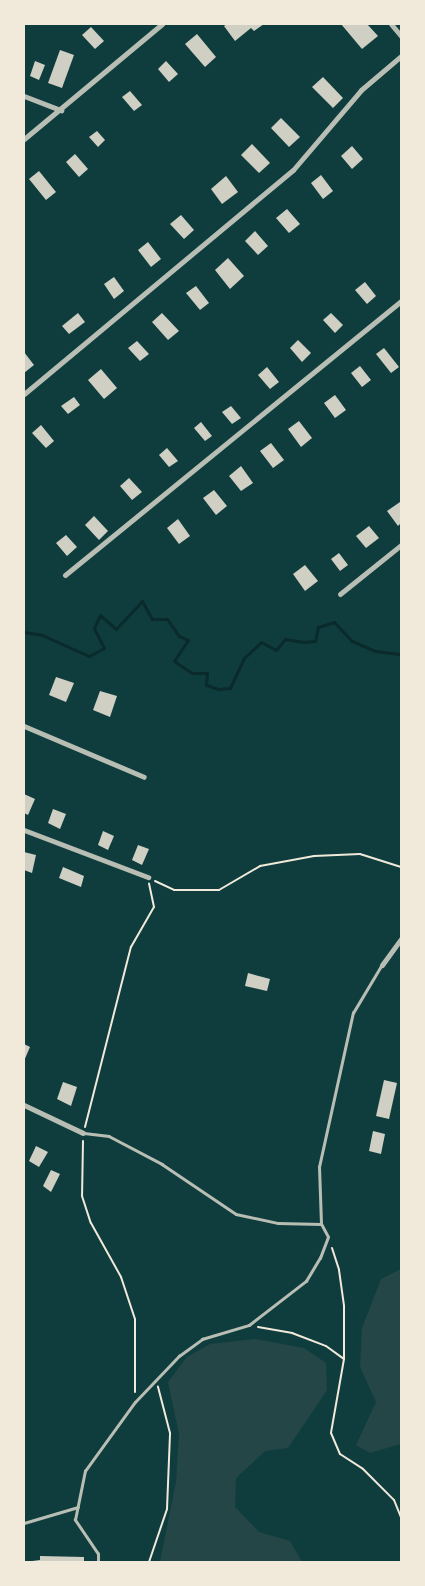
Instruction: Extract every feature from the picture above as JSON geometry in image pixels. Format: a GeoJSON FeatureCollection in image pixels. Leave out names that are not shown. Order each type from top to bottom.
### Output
{"type":"FeatureCollection","features":[{"type":"Feature","properties":{"kind":"street"},"geometry":{"type":"LineString","coordinates":[[24,138],[61,110],[162,24]]}},
{"type":"Feature","properties":{"kind":"street"},"geometry":{"type":"LineString","coordinates":[[391,24],[401,36]]}},
{"type":"Feature","properties":{"kind":"street"},"geometry":{"type":"LineString","coordinates":[[24,394],[293,170],[361,90],[401,56]]}},
{"type":"Feature","properties":{"kind":"street"},"geometry":{"type":"LineString","coordinates":[[24,96],[61,110]]}},
{"type":"Feature","properties":{"kind":"street"},"geometry":{"type":"LineString","coordinates":[[65,576],[401,301]]}},
{"type":"Feature","properties":{"kind":"street"},"geometry":{"type":"LineString","coordinates":[[340,594],[401,545]]}},
{"type":"Feature","properties":{"kind":"street"},"geometry":{"type":"LineString","coordinates":[[24,726],[144,777]]}},
{"type":"Feature","properties":{"kind":"street"},"geometry":{"type":"LineString","coordinates":[[24,830],[148,877]]}},
{"type":"Feature","properties":{"kind":"street"},"geometry":{"type":"LineString","coordinates":[[382,965],[401,939]]}},
{"type":"Feature","properties":{"kind":"street"},"geometry":{"type":"LineString","coordinates":[[24,1105],[83,1133]]}},
{"type":"Feature","properties":{"kind":"lane"},"geometry":{"type":"LineString","coordinates":[[98,1562],[98,1554],[75,1520],[85,1471],[135,1402],[157,1382],[179,1356],[202,1340],[249,1325],[306,1281],[320,1258],[328,1237],[321,1224],[319,1167],[353,1013],[382,965]]}},
{"type":"Feature","properties":{"kind":"lane"},"geometry":{"type":"LineString","coordinates":[[83,1133],[109,1136],[162,1164],[236,1214],[278,1223],[321,1224]]}},
{"type":"Feature","properties":{"kind":"lane"},"geometry":{"type":"LineString","coordinates":[[24,1523],[78,1507]]}},
{"type":"Feature","properties":{"kind":"path"},"geometry":{"type":"LineString","coordinates":[[148,877],[174,890],[218,890],[260,866],[314,856],[360,854],[401,867]]}},
{"type":"Feature","properties":{"kind":"path"},"geometry":{"type":"LineString","coordinates":[[328,1237],[339,1270],[344,1306],[344,1359],[331,1433],[340,1454],[363,1469],[394,1500],[401,1517]]}},
{"type":"Feature","properties":{"kind":"path"},"geometry":{"type":"LineString","coordinates":[[249,1325],[300,1336],[326,1346],[344,1359]]}},
{"type":"Feature","properties":{"kind":"path"},"geometry":{"type":"LineString","coordinates":[[149,1562],[167,1500],[170,1433],[157,1382]]}},
{"type":"Feature","properties":{"kind":"shaded area"},"geometry":{"type":"Polygon","coordinates":[[[401,1269],[401,1444],[370,1453],[356,1445],[376,1402],[360,1367],[362,1328],[381,1279],[401,1269]]]}},
{"type":"Feature","properties":{"kind":"shaded area"},"geometry":{"type":"Polygon","coordinates":[[[255,1339],[304,1348],[326,1363],[327,1390],[288,1448],[265,1451],[236,1478],[235,1507],[259,1532],[290,1541],[302,1562],[160,1562],[176,1482],[179,1434],[168,1382],[187,1357],[210,1344],[255,1339]]]}},
{"type":"Feature","properties":{"kind":"building"},"geometry":{"type":"Polygon","coordinates":[[[227,24],[264,24],[254,31],[251,28],[235,41],[224,26],[227,24]]]}},
{"type":"Feature","properties":{"kind":"building"},"geometry":{"type":"Polygon","coordinates":[[[341,24],[367,24],[378,36],[362,49],[341,24]]]}},
{"type":"Feature","properties":{"kind":"building"},"geometry":{"type":"Polygon","coordinates":[[[91,27],[104,41],[95,49],[82,35],[91,27]]]}},
{"type":"Feature","properties":{"kind":"building"},"geometry":{"type":"Polygon","coordinates":[[[197,34],[216,57],[205,67],[185,44],[197,34]]]}},
{"type":"Feature","properties":{"kind":"building"},"geometry":{"type":"Polygon","coordinates":[[[60,50],[74,55],[62,88],[48,83],[60,50]]]}},
{"type":"Feature","properties":{"kind":"building"},"geometry":{"type":"Polygon","coordinates":[[[35,61],[45,65],[39,80],[30,76],[35,61]]]}},
{"type":"Feature","properties":{"kind":"building"},"geometry":{"type":"Polygon","coordinates":[[[166,61],[178,74],[169,82],[158,69],[166,61]]]}},
{"type":"Feature","properties":{"kind":"building"},"geometry":{"type":"Polygon","coordinates":[[[323,77],[343,98],[333,108],[312,87],[323,77]]]}},
{"type":"Feature","properties":{"kind":"building"},"geometry":{"type":"Polygon","coordinates":[[[130,91],[142,105],[134,111],[122,97],[130,91]]]}},
{"type":"Feature","properties":{"kind":"building"},"geometry":{"type":"Polygon","coordinates":[[[281,118],[300,137],[289,147],[271,128],[281,118]]]}},
{"type":"Feature","properties":{"kind":"building"},"geometry":{"type":"Polygon","coordinates":[[[97,131],[105,140],[98,147],[89,137],[97,131]]]}},
{"type":"Feature","properties":{"kind":"building"},"geometry":{"type":"Polygon","coordinates":[[[252,144],[270,163],[259,173],[241,155],[252,144]]]}},
{"type":"Feature","properties":{"kind":"building"},"geometry":{"type":"Polygon","coordinates":[[[352,146],[363,159],[352,169],[341,156],[352,146]]]}},
{"type":"Feature","properties":{"kind":"building"},"geometry":{"type":"Polygon","coordinates":[[[75,154],[88,169],[79,177],[66,162],[75,154]]]}},
{"type":"Feature","properties":{"kind":"building"},"geometry":{"type":"Polygon","coordinates":[[[39,171],[56,192],[46,200],[29,179],[39,171]]]}},
{"type":"Feature","properties":{"kind":"building"},"geometry":{"type":"Polygon","coordinates":[[[321,175],[333,191],[323,199],[311,183],[321,175]]]}},
{"type":"Feature","properties":{"kind":"building"},"geometry":{"type":"Polygon","coordinates":[[[226,176],[238,192],[222,204],[211,189],[226,176]]]}},
{"type":"Feature","properties":{"kind":"building"},"geometry":{"type":"Polygon","coordinates":[[[287,209],[300,224],[289,233],[276,218],[287,209]]]}},
{"type":"Feature","properties":{"kind":"building"},"geometry":{"type":"Polygon","coordinates":[[[181,215],[194,230],[184,239],[170,224],[181,215]]]}},
{"type":"Feature","properties":{"kind":"building"},"geometry":{"type":"Polygon","coordinates":[[[255,231],[268,246],[258,255],[245,241],[255,231]]]}},
{"type":"Feature","properties":{"kind":"building"},"geometry":{"type":"Polygon","coordinates":[[[148,242],[161,259],[151,267],[138,250],[148,242]]]}},
{"type":"Feature","properties":{"kind":"building"},"geometry":{"type":"Polygon","coordinates":[[[228,258],[244,276],[230,289],[215,270],[228,258]]]}},
{"type":"Feature","properties":{"kind":"building"},"geometry":{"type":"Polygon","coordinates":[[[114,277],[124,291],[114,299],[104,284],[114,277]]]}},
{"type":"Feature","properties":{"kind":"building"},"geometry":{"type":"Polygon","coordinates":[[[365,282],[376,296],[367,304],[355,290],[365,282]]]}},
{"type":"Feature","properties":{"kind":"building"},"geometry":{"type":"Polygon","coordinates":[[[196,286],[209,303],[200,310],[186,293],[196,286]]]}},
{"type":"Feature","properties":{"kind":"building"},"geometry":{"type":"Polygon","coordinates":[[[78,313],[85,322],[69,334],[62,326],[78,313]]]}},
{"type":"Feature","properties":{"kind":"building"},"geometry":{"type":"Polygon","coordinates":[[[162,313],[179,331],[168,340],[152,322],[162,313]]]}},
{"type":"Feature","properties":{"kind":"building"},"geometry":{"type":"Polygon","coordinates":[[[331,313],[343,325],[335,333],[323,320],[331,313]]]}},
{"type":"Feature","properties":{"kind":"building"},"geometry":{"type":"Polygon","coordinates":[[[298,340],[311,353],[302,362],[290,348],[298,340]]]}},
{"type":"Feature","properties":{"kind":"building"},"geometry":{"type":"Polygon","coordinates":[[[137,341],[149,354],[140,361],[128,348],[137,341]]]}},
{"type":"Feature","properties":{"kind":"building"},"geometry":{"type":"Polygon","coordinates":[[[384,348],[399,367],[391,373],[376,354],[384,348]]]}},
{"type":"Feature","properties":{"kind":"building"},"geometry":{"type":"Polygon","coordinates":[[[24,352],[34,365],[24,373],[24,352]]]}},
{"type":"Feature","properties":{"kind":"building"},"geometry":{"type":"Polygon","coordinates":[[[360,366],[371,380],[362,387],[351,373],[360,366]]]}},
{"type":"Feature","properties":{"kind":"building"},"geometry":{"type":"Polygon","coordinates":[[[267,367],[279,382],[270,389],[258,375],[267,367]]]}},
{"type":"Feature","properties":{"kind":"building"},"geometry":{"type":"Polygon","coordinates":[[[101,369],[117,388],[104,399],[88,380],[101,369]]]}},
{"type":"Feature","properties":{"kind":"building"},"geometry":{"type":"Polygon","coordinates":[[[335,395],[346,410],[335,418],[324,403],[335,395]]]}},
{"type":"Feature","properties":{"kind":"building"},"geometry":{"type":"Polygon","coordinates":[[[74,397],[80,405],[68,414],[61,406],[74,397]]]}},
{"type":"Feature","properties":{"kind":"building"},"geometry":{"type":"Polygon","coordinates":[[[231,406],[241,418],[232,424],[222,412],[231,406]]]}},
{"type":"Feature","properties":{"kind":"building"},"geometry":{"type":"Polygon","coordinates":[[[299,421],[312,438],[301,447],[288,429],[299,421]]]}},
{"type":"Feature","properties":{"kind":"building"},"geometry":{"type":"Polygon","coordinates":[[[201,422],[212,436],[205,441],[194,428],[201,422]]]}},
{"type":"Feature","properties":{"kind":"building"},"geometry":{"type":"Polygon","coordinates":[[[41,425],[54,441],[46,448],[32,433],[41,425]]]}},
{"type":"Feature","properties":{"kind":"building"},"geometry":{"type":"Polygon","coordinates":[[[271,443],[284,460],[273,468],[260,451],[271,443]]]}},
{"type":"Feature","properties":{"kind":"building"},"geometry":{"type":"Polygon","coordinates":[[[167,448],[178,461],[169,467],[159,455],[167,448]]]}},
{"type":"Feature","properties":{"kind":"building"},"geometry":{"type":"Polygon","coordinates":[[[241,466],[253,483],[241,491],[229,476],[241,466]]]}},
{"type":"Feature","properties":{"kind":"building"},"geometry":{"type":"Polygon","coordinates":[[[129,478],[142,492],[132,500],[120,486],[129,478]]]}},
{"type":"Feature","properties":{"kind":"building"},"geometry":{"type":"Polygon","coordinates":[[[214,490],[227,506],[216,515],[203,498],[214,490]]]}},
{"type":"Feature","properties":{"kind":"building"},"geometry":{"type":"Polygon","coordinates":[[[400,502],[401,523],[398,526],[387,511],[400,502]]]}},
{"type":"Feature","properties":{"kind":"building"},"geometry":{"type":"Polygon","coordinates":[[[94,516],[108,531],[99,540],[85,525],[94,516]]]}},
{"type":"Feature","properties":{"kind":"building"},"geometry":{"type":"Polygon","coordinates":[[[178,519],[190,536],[179,544],[167,528],[178,519]]]}},
{"type":"Feature","properties":{"kind":"building"},"geometry":{"type":"Polygon","coordinates":[[[369,526],[379,538],[366,548],[356,536],[369,526]]]}},
{"type":"Feature","properties":{"kind":"building"},"geometry":{"type":"Polygon","coordinates":[[[66,535],[77,547],[67,556],[56,543],[66,535]]]}},
{"type":"Feature","properties":{"kind":"building"},"geometry":{"type":"Polygon","coordinates":[[[339,553],[348,565],[340,571],[331,559],[339,553]]]}},
{"type":"Feature","properties":{"kind":"building"},"geometry":{"type":"Polygon","coordinates":[[[305,565],[318,581],[305,591],[293,574],[305,565]]]}},
{"type":"Feature","properties":{"kind":"building"},"geometry":{"type":"Polygon","coordinates":[[[56,677],[74,683],[66,702],[49,695],[56,677]]]}},
{"type":"Feature","properties":{"kind":"building"},"geometry":{"type":"Polygon","coordinates":[[[100,691],[117,696],[110,717],[93,710],[100,691]]]}},
{"type":"Feature","properties":{"kind":"building"},"geometry":{"type":"Polygon","coordinates":[[[24,794],[35,799],[28,815],[24,813],[24,794]]]}},
{"type":"Feature","properties":{"kind":"building"},"geometry":{"type":"Polygon","coordinates":[[[53,809],[66,814],[60,829],[48,823],[53,809]]]}},
{"type":"Feature","properties":{"kind":"building"},"geometry":{"type":"Polygon","coordinates":[[[103,831],[114,836],[108,850],[98,845],[103,831]]]}},
{"type":"Feature","properties":{"kind":"building"},"geometry":{"type":"Polygon","coordinates":[[[138,845],[149,849],[142,865],[132,860],[138,845]]]}},
{"type":"Feature","properties":{"kind":"building"},"geometry":{"type":"Polygon","coordinates":[[[24,852],[36,855],[32,873],[24,870],[24,852]]]}},
{"type":"Feature","properties":{"kind":"building"},"geometry":{"type":"Polygon","coordinates":[[[63,867],[84,876],[81,887],[59,878],[63,867]]]}},
{"type":"Feature","properties":{"kind":"building"},"geometry":{"type":"Polygon","coordinates":[[[248,973],[270,979],[267,991],[245,986],[248,973]]]}},
{"type":"Feature","properties":{"kind":"building"},"geometry":{"type":"Polygon","coordinates":[[[24,1044],[30,1047],[24,1061],[24,1044]]]}},
{"type":"Feature","properties":{"kind":"building"},"geometry":{"type":"Polygon","coordinates":[[[384,1080],[397,1083],[389,1119],[376,1116],[384,1080]]]}},
{"type":"Feature","properties":{"kind":"building"},"geometry":{"type":"Polygon","coordinates":[[[63,1082],[77,1087],[71,1106],[57,1099],[63,1082]]]}},
{"type":"Feature","properties":{"kind":"building"},"geometry":{"type":"Polygon","coordinates":[[[373,1131],[385,1134],[381,1154],[369,1151],[373,1131]]]}},
{"type":"Feature","properties":{"kind":"building"},"geometry":{"type":"Polygon","coordinates":[[[36,1146],[48,1152],[39,1167],[29,1161],[36,1146]]]}},
{"type":"Feature","properties":{"kind":"building"},"geometry":{"type":"Polygon","coordinates":[[[51,1170],[60,1174],[51,1192],[43,1186],[51,1170]]]}},
{"type":"Feature","properties":{"kind":"building"},"geometry":{"type":"Polygon","coordinates":[[[40,1556],[84,1557],[84,1562],[24,1562],[40,1560],[40,1556]]]}},
{"type":"Feature","properties":{"kind":"waterway"},"geometry":{"type":"LineString","coordinates":[[24,632],[42,635],[89,656],[104,648],[94,628],[100,615],[116,629],[142,601],[152,619],[167,619],[179,636],[188,640],[174,661],[192,673],[207,673],[206,685],[218,689],[230,688],[244,658],[261,642],[276,650],[285,639],[304,642],[315,641],[318,627],[334,622],[352,641],[375,651],[401,654]]}}]}
